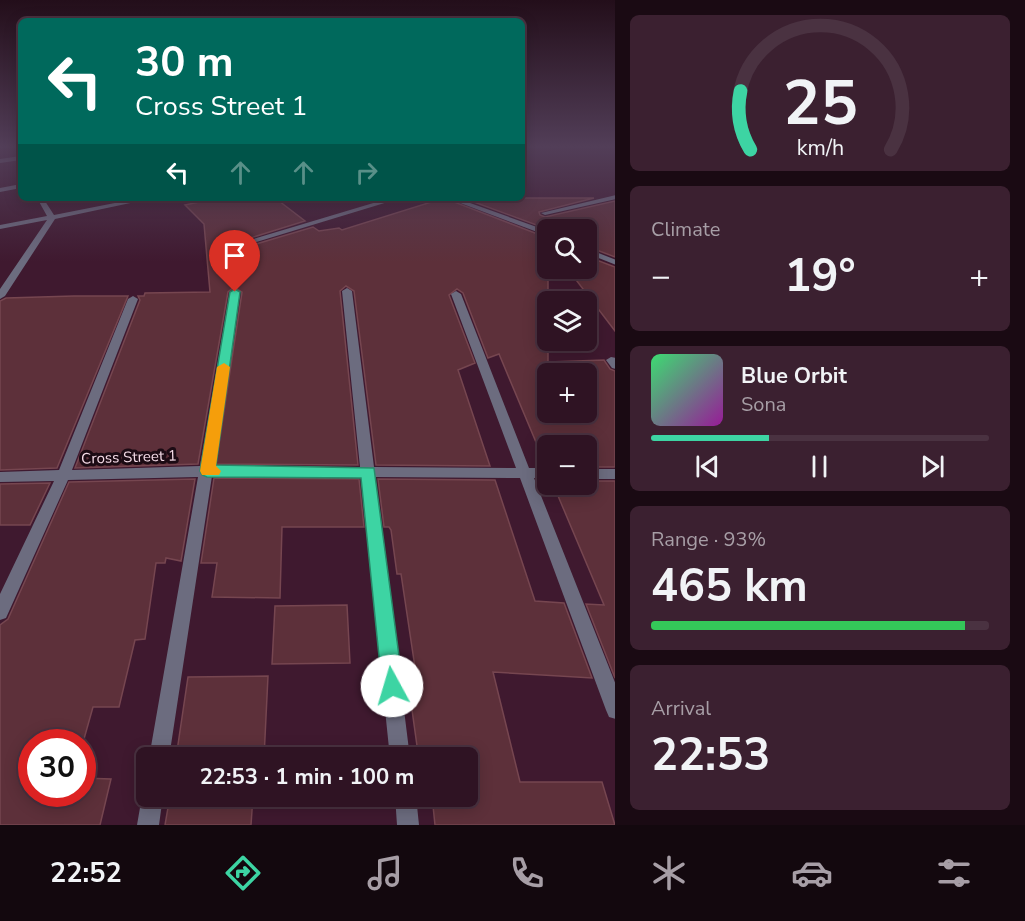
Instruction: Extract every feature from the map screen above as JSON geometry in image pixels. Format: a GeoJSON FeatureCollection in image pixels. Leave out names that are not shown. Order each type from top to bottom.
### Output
{"type":"FeatureCollection","features":[{"type":"Feature","properties":{"kind":"street"},"geometry":{"type":"LineString","coordinates":[[0,190],[18,187]]}},
{"type":"Feature","properties":{"kind":"street"},"geometry":{"type":"LineString","coordinates":[[545,213],[615,198]]}},
{"type":"Feature","properties":{"kind":"street"},"geometry":{"type":"LineString","coordinates":[[42,201],[52,218]]}},
{"type":"Feature","properties":{"kind":"street"},"geometry":{"type":"LineString","coordinates":[[0,227],[136,201]]}},
{"type":"Feature","properties":{"kind":"street"},"geometry":{"type":"LineString","coordinates":[[234,246],[388,201]]}},
{"type":"Feature","properties":{"kind":"street"},"geometry":{"type":"LineString","coordinates":[[458,201],[537,230]]}},
{"type":"Feature","properties":{"kind":"street"},"geometry":{"type":"LineString","coordinates":[[0,296],[52,218]]}},
{"type":"Feature","properties":{"kind":"street"},"geometry":{"type":"LineString","coordinates":[[597,255],[615,263]]}},
{"type":"Feature","properties":{"kind":"street"},"geometry":{"type":"LineString","coordinates":[[347,291],[399,747]]}},
{"type":"Feature","properties":{"kind":"street"},"geometry":{"type":"LineString","coordinates":[[161,747],[235,292]]}},
{"type":"Feature","properties":{"kind":"street"},"geometry":{"type":"LineString","coordinates":[[456,294],[615,710]]}},
{"type":"Feature","properties":{"kind":"street"},"geometry":{"type":"LineString","coordinates":[[0,612],[63,476],[133,299]]}},
{"type":"Feature","properties":{"kind":"street","name":"Cross Street 1"},"geometry":{"type":"LineString","coordinates":[[0,477],[207,471],[537,473]]}},
{"type":"Feature","properties":{"kind":"street"},"geometry":{"type":"LineString","coordinates":[[597,474],[615,474]]}},
{"type":"Feature","properties":{"kind":"street"},"geometry":{"type":"LineString","coordinates":[[148,825],[151,807]]}},
{"type":"Feature","properties":{"kind":"street"},"geometry":{"type":"LineString","coordinates":[[406,807],[408,825]]}},
{"type":"Feature","properties":{"kind":"building"},"geometry":{"type":"Polygon","coordinates":[[[594,198],[539,212],[545,217],[615,201],[615,257],[597,250],[597,219],[537,219],[537,225],[471,201],[594,198]]]}},
{"type":"Feature","properties":{"kind":"building"},"geometry":{"type":"Polygon","coordinates":[[[204,201],[279,201],[305,221],[228,245],[229,248],[236,250],[313,227],[319,231],[339,228],[342,230],[434,201],[452,201],[537,234],[537,279],[548,279],[548,291],[537,291],[537,351],[548,351],[548,362],[604,360],[610,369],[615,371],[615,467],[597,467],[597,435],[537,435],[537,445],[499,354],[488,358],[463,293],[457,289],[449,295],[475,363],[458,370],[490,466],[376,465],[354,291],[346,286],[340,291],[358,465],[216,464],[242,292],[234,287],[228,292],[198,464],[75,468],[140,300],[138,296],[144,296],[145,293],[210,292],[204,224],[185,205],[204,201]]]}},
{"type":"Feature","properties":{"kind":"building"},"geometry":{"type":"Polygon","coordinates":[[[597,260],[615,267],[615,331],[597,307],[597,291],[585,291],[575,279],[597,279],[597,260]]]}},
{"type":"Feature","properties":{"kind":"building"},"geometry":{"type":"Polygon","coordinates":[[[128,296],[57,468],[0,470],[0,301],[6,298],[128,296]]]}},
{"type":"Feature","properties":{"kind":"building"},"geometry":{"type":"Polygon","coordinates":[[[214,478],[359,479],[364,527],[282,527],[280,598],[212,597],[217,563],[201,563],[214,478]]]}},
{"type":"Feature","properties":{"kind":"building"},"geometry":{"type":"Polygon","coordinates":[[[195,479],[181,561],[166,558],[165,563],[156,563],[145,639],[135,640],[119,707],[93,707],[87,729],[18,729],[18,807],[96,807],[96,778],[111,779],[100,825],[0,825],[0,625],[8,619],[69,482],[195,479]]]}},
{"type":"Feature","properties":{"kind":"building"},"geometry":{"type":"Polygon","coordinates":[[[378,479],[495,480],[535,601],[564,603],[592,678],[493,672],[520,782],[602,782],[615,825],[435,825],[433,807],[478,807],[478,747],[417,747],[408,681],[417,681],[401,574],[397,574],[391,530],[389,527],[384,527],[378,479]]]}},
{"type":"Feature","properties":{"kind":"building"},"geometry":{"type":"Polygon","coordinates":[[[597,481],[615,481],[615,678],[586,604],[604,605],[558,495],[597,495],[597,481]]]}},
{"type":"Feature","properties":{"kind":"building"},"geometry":{"type":"Polygon","coordinates":[[[50,483],[30,525],[0,525],[0,484],[50,483]]]}},
{"type":"Feature","properties":{"kind":"building"},"geometry":{"type":"Polygon","coordinates":[[[347,605],[350,663],[272,664],[275,606],[347,605]]]}},
{"type":"Feature","properties":{"kind":"building"},"geometry":{"type":"Polygon","coordinates":[[[268,676],[265,747],[178,747],[188,677],[268,676]]]}},
{"type":"Feature","properties":{"kind":"building"},"geometry":{"type":"Polygon","coordinates":[[[168,807],[252,807],[251,825],[165,825],[168,807]]]}},
{"type":"Feature","properties":{"kind":"slow traffic"},"geometry":{"type":"LineString","coordinates":[[213,471],[207,471],[224,367]]}},
{"type":"Feature","properties":{"kind":"route"},"geometry":{"type":"LineString","coordinates":[[235,292],[207,471],[368,472],[392,686]]}}]}
